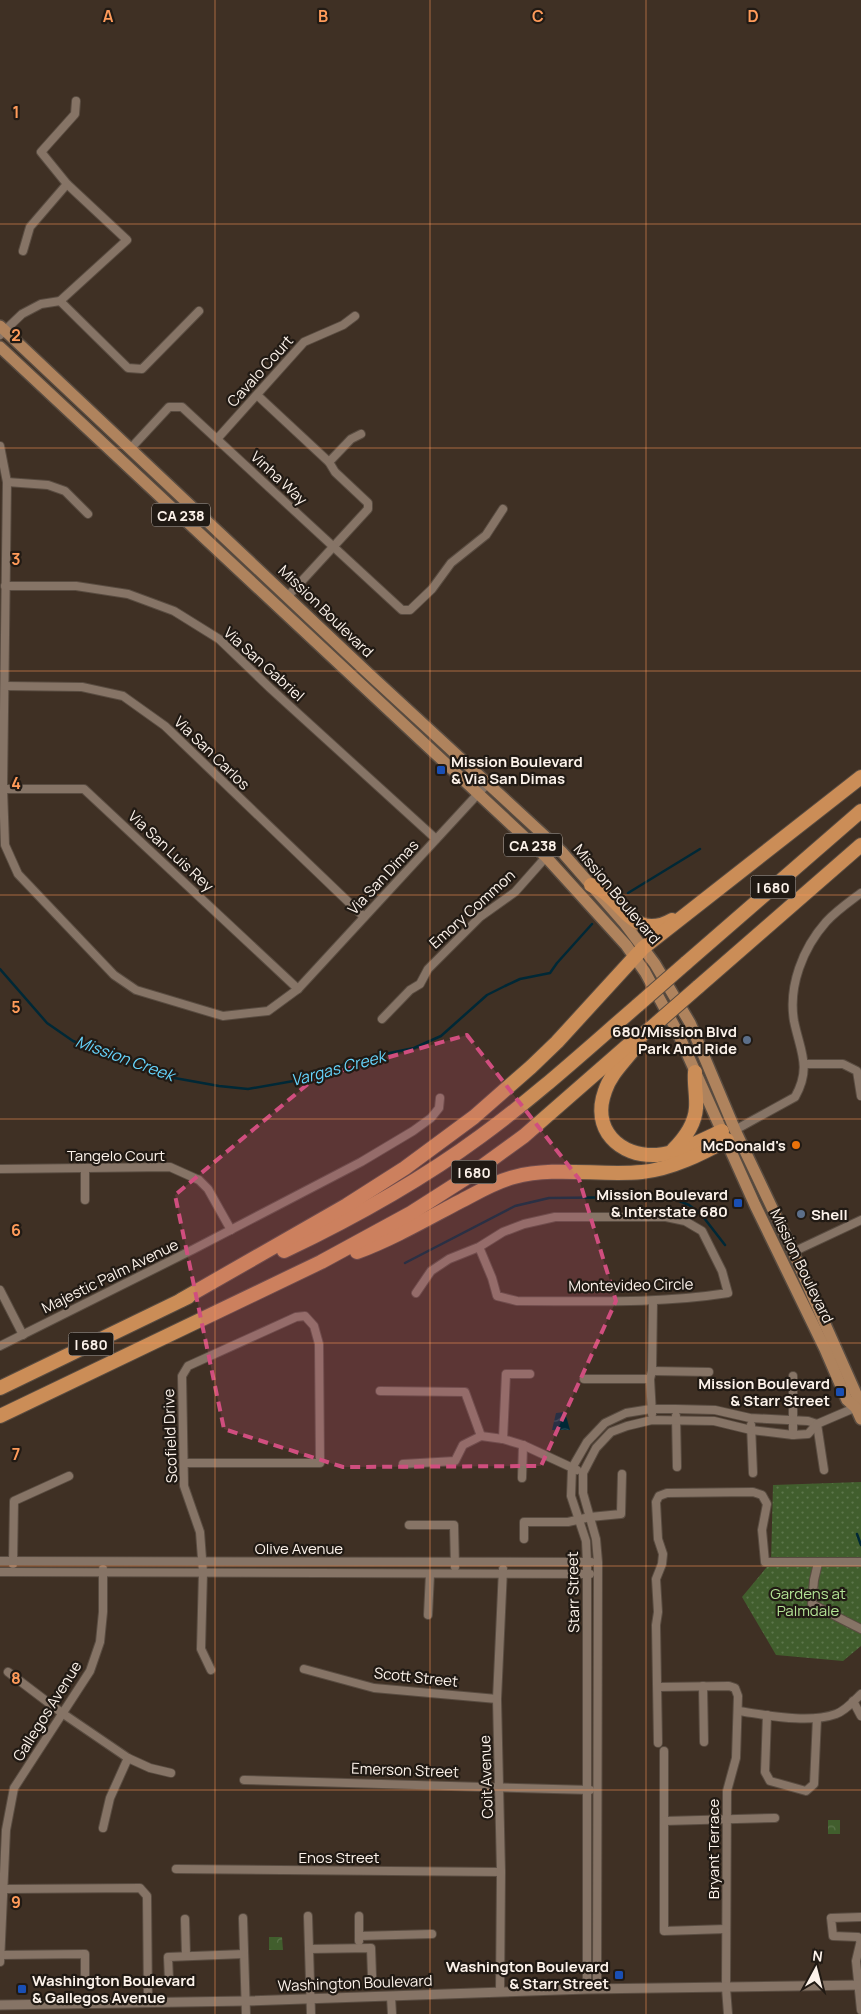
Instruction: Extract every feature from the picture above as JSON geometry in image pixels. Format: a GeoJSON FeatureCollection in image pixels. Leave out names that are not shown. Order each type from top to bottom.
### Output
{"type":"FeatureCollection","features":[{"type":"Feature","properties":{"kind":"highway"},"geometry":{"type":"LineString","coordinates":[[182,1300],[346,1206],[438,1144],[492,1102],[531,1068],[639,952],[688,911],[861,777]]}},
{"type":"Feature","properties":{"kind":"highway","name":"I 680"},"geometry":{"type":"LineString","coordinates":[[0,1388],[337,1225],[439,1165],[521,1106],[861,812]]}},
{"type":"Feature","properties":{"kind":"highway","name":"I 680"},"geometry":{"type":"LineString","coordinates":[[0,1416],[275,1284],[381,1230],[468,1176],[537,1125],[861,845]]}},
{"type":"Feature","properties":{"kind":"highway"},"geometry":{"type":"LineString","coordinates":[[591,884],[602,889],[631,918],[644,925],[660,926],[688,911]]}},
{"type":"Feature","properties":{"kind":"highway"},"geometry":{"type":"LineString","coordinates":[[651,1028],[611,1078],[605,1089],[601,1101],[604,1124],[609,1136],[630,1152],[646,1155],[671,1152],[728,1134]]}},
{"type":"Feature","properties":{"kind":"highway"},"geometry":{"type":"LineString","coordinates":[[671,1152],[682,1140],[693,1120],[696,1108],[695,1072]]}},
{"type":"Feature","properties":{"kind":"highway"},"geometry":{"type":"LineString","coordinates":[[275,1284],[384,1240],[492,1185],[513,1177],[535,1173],[640,1172],[659,1170],[677,1164],[728,1134]]}},
{"type":"Feature","properties":{"kind":"main road","name":"Mission Boulevard"},"geometry":{"type":"LineString","coordinates":[[1,330],[131,448],[562,852],[591,884],[639,952],[645,972],[672,1022],[695,1072],[794,1252],[857,1396],[861,1419]]}},
{"type":"Feature","properties":{"kind":"main road","name":"Mission Boulevard"},"geometry":{"type":"LineString","coordinates":[[0,347],[546,857],[639,952],[655,964],[690,1023],[728,1134],[755,1205],[825,1348],[848,1400],[858,1406]]}},
{"type":"Feature","properties":{"kind":"street"},"geometry":{"type":"LineString","coordinates":[[1,330],[22,314],[41,304],[60,301],[127,240],[67,184],[41,152],[75,114],[76,101]]}},
{"type":"Feature","properties":{"kind":"street"},"geometry":{"type":"LineString","coordinates":[[24,251],[30,227],[67,184]]}},
{"type":"Feature","properties":{"kind":"street"},"geometry":{"type":"LineString","coordinates":[[60,301],[128,368],[142,369],[199,311]]}},
{"type":"Feature","properties":{"kind":"street","name":"Cavalo Court"},"geometry":{"type":"LineString","coordinates":[[217,439],[304,342],[343,325],[355,316]]}},
{"type":"Feature","properties":{"kind":"street"},"geometry":{"type":"LineString","coordinates":[[257,395],[329,462],[335,472],[368,503],[368,509],[288,596]]}},
{"type":"Feature","properties":{"kind":"street","name":"Vinha Way"},"geometry":{"type":"LineString","coordinates":[[131,448],[169,407],[182,407],[402,610],[410,610],[432,589],[451,563],[486,535],[503,509]]}},
{"type":"Feature","properties":{"kind":"street"},"geometry":{"type":"LineString","coordinates":[[329,462],[351,439],[361,434]]}},
{"type":"Feature","properties":{"kind":"street","name":"Via San Dimas"},"geometry":{"type":"LineString","coordinates":[[0,446],[7,482],[5,686],[2,737],[5,845],[18,874],[114,975],[136,990],[223,1016],[268,1011],[298,989],[488,783]]}},
{"type":"Feature","properties":{"kind":"street"},"geometry":{"type":"LineString","coordinates":[[7,482],[48,484],[65,491],[88,514]]}},
{"type":"Feature","properties":{"kind":"street","name":"Via San Gabriel"},"geometry":{"type":"LineString","coordinates":[[5,586],[76,586],[128,594],[174,611],[219,639],[436,839]]}},
{"type":"Feature","properties":{"kind":"street","name":"Via San Carlos"},"geometry":{"type":"LineString","coordinates":[[5,686],[82,687],[123,696],[164,726],[364,917]]}},
{"type":"Feature","properties":{"kind":"street","name":"Via San Luis Rey"},"geometry":{"type":"LineString","coordinates":[[3,789],[84,789],[298,989]]}},
{"type":"Feature","properties":{"kind":"street","name":"Emory Common"},"geometry":{"type":"LineString","coordinates":[[382,1020],[410,990],[420,984],[428,969],[480,917],[515,892],[546,857]]}},
{"type":"Feature","properties":{"kind":"street"},"geometry":{"type":"LineString","coordinates":[[728,1134],[795,1097],[800,1088],[804,1075],[804,1064],[792,1004],[802,959],[826,922],[861,893]]}},
{"type":"Feature","properties":{"kind":"street"},"geometry":{"type":"LineString","coordinates":[[804,1064],[844,1064],[859,1069],[861,1096]]}},
{"type":"Feature","properties":{"kind":"street","name":"Majestic Palm Avenue"},"geometry":{"type":"LineString","coordinates":[[0,1346],[231,1230],[361,1162],[413,1131],[430,1118],[439,1108],[440,1098]]}},
{"type":"Feature","properties":{"kind":"street"},"geometry":{"type":"LineString","coordinates":[[85,1168],[85,1200]]}},
{"type":"Feature","properties":{"kind":"street","name":"Tangelo Court"},"geometry":{"type":"LineString","coordinates":[[0,1169],[170,1168],[199,1180],[208,1189],[231,1230]]}},
{"type":"Feature","properties":{"kind":"street","name":"Montevideo Circle"},"geometry":{"type":"LineString","coordinates":[[555,1217],[666,1217],[686,1221],[702,1232],[722,1271],[728,1293],[688,1300],[652,1301],[517,1300],[497,1296],[492,1278],[479,1248],[503,1232],[524,1224],[555,1217]]}},
{"type":"Feature","properties":{"kind":"street"},"geometry":{"type":"LineString","coordinates":[[794,1252],[861,1220]]}},
{"type":"Feature","properties":{"kind":"street"},"geometry":{"type":"LineString","coordinates":[[416,1293],[431,1271],[449,1260],[479,1248]]}},
{"type":"Feature","properties":{"kind":"street"},"geometry":{"type":"LineString","coordinates":[[0,1290],[22,1335]]}},
{"type":"Feature","properties":{"kind":"street"},"geometry":{"type":"LineString","coordinates":[[652,1301],[652,1420]]}},
{"type":"Feature","properties":{"kind":"street","name":"Scofield Drive"},"geometry":{"type":"LineString","coordinates":[[184,1463],[320,1463],[319,1344],[314,1326],[305,1316],[296,1316],[188,1366],[182,1376],[184,1486],[200,1532],[203,1572],[201,1649],[211,1670]]}},
{"type":"Feature","properties":{"kind":"street"},"geometry":{"type":"LineString","coordinates":[[584,1380],[709,1372]]}},
{"type":"Feature","properties":{"kind":"street"},"geometry":{"type":"LineString","coordinates":[[503,1439],[506,1374],[530,1374]]}},
{"type":"Feature","properties":{"kind":"street"},"geometry":{"type":"LineString","coordinates":[[792,1376],[793,1435]]}},
{"type":"Feature","properties":{"kind":"street"},"geometry":{"type":"LineString","coordinates":[[380,1390],[465,1392],[481,1436]]}},
{"type":"Feature","properties":{"kind":"street","name":"Starr Street"},"geometry":{"type":"LineString","coordinates":[[597,1990],[598,1562],[596,1539],[583,1493],[584,1473],[596,1448],[611,1432],[626,1426],[652,1420],[714,1421],[751,1430],[793,1435],[808,1434],[817,1424],[858,1406]]}},
{"type":"Feature","properties":{"kind":"street","name":"Starr Street"},"geometry":{"type":"LineString","coordinates":[[586,1990],[587,1562],[586,1541],[571,1496],[572,1468],[587,1442],[605,1423],[626,1413],[651,1409],[715,1410],[750,1418],[808,1421],[817,1424]]}},
{"type":"Feature","properties":{"kind":"street"},"geometry":{"type":"LineString","coordinates":[[676,1409],[677,1467]]}},
{"type":"Feature","properties":{"kind":"street"},"geometry":{"type":"LineString","coordinates":[[750,1418],[753,1473]]}},
{"type":"Feature","properties":{"kind":"street"},"geometry":{"type":"LineString","coordinates":[[817,1424],[824,1470]]}},
{"type":"Feature","properties":{"kind":"street"},"geometry":{"type":"LineString","coordinates":[[403,1464],[455,1461],[463,1445],[481,1436],[503,1439],[523,1445],[584,1473]]}},
{"type":"Feature","properties":{"kind":"street"},"geometry":{"type":"LineString","coordinates":[[522,1478],[523,1445]]}},
{"type":"Feature","properties":{"kind":"street"},"geometry":{"type":"LineString","coordinates":[[524,1539],[524,1522],[568,1522],[590,1517],[621,1514],[622,1474]]}},
{"type":"Feature","properties":{"kind":"street"},"geometry":{"type":"LineString","coordinates":[[13,1572],[14,1501],[69,1476]]}},
{"type":"Feature","properties":{"kind":"street"},"geometry":{"type":"LineString","coordinates":[[658,1743],[656,1624],[658,1612],[656,1579],[662,1564],[663,1554],[658,1539],[656,1502],[659,1496],[667,1493],[753,1492],[762,1495],[767,1504],[762,1530],[765,1562],[861,1562]]}},
{"type":"Feature","properties":{"kind":"street"},"geometry":{"type":"LineString","coordinates":[[409,1525],[454,1525],[454,1574]]}},
{"type":"Feature","properties":{"kind":"street","name":"Olive Avenue"},"geometry":{"type":"LineString","coordinates":[[0,1561],[598,1562]]}},
{"type":"Feature","properties":{"kind":"street","name":"Gallegos Avenue"},"geometry":{"type":"LineString","coordinates":[[0,1962],[6,1830],[14,1788],[90,1670],[100,1642],[103,1612],[103,1562]]}},
{"type":"Feature","properties":{"kind":"street","name":"Coit Avenue"},"geometry":{"type":"LineString","coordinates":[[500,1992],[501,1872],[497,1699],[504,1562]]}},
{"type":"Feature","properties":{"kind":"street"},"geometry":{"type":"LineString","coordinates":[[818,1563],[812,1604],[861,1629]]}},
{"type":"Feature","properties":{"kind":"street","name":"Olive Avenue"},"geometry":{"type":"LineString","coordinates":[[0,1572],[598,1574]]}},
{"type":"Feature","properties":{"kind":"street"},"geometry":{"type":"LineString","coordinates":[[428,1615],[430,1574]]}},
{"type":"Feature","properties":{"kind":"street","name":"Scott Street"},"geometry":{"type":"LineString","coordinates":[[304,1669],[374,1688],[497,1699]]}},
{"type":"Feature","properties":{"kind":"street"},"geometry":{"type":"LineString","coordinates":[[8,1672],[62,1714],[128,1758],[150,1768],[171,1773]]}},
{"type":"Feature","properties":{"kind":"street"},"geometry":{"type":"LineString","coordinates":[[658,1687],[703,1686],[704,1742]]}},
{"type":"Feature","properties":{"kind":"street","name":"Bryant Terrace"},"geometry":{"type":"LineString","coordinates":[[703,1686],[728,1686],[734,1688],[738,1696],[736,1758],[727,1791],[726,1821],[726,1988],[728,2014]]}},
{"type":"Feature","properties":{"kind":"street"},"geometry":{"type":"LineString","coordinates":[[738,1711],[817,1718],[838,1714],[861,1694]]}},
{"type":"Feature","properties":{"kind":"street"},"geometry":{"type":"LineString","coordinates":[[854,1701],[861,1716]]}},
{"type":"Feature","properties":{"kind":"street"},"geometry":{"type":"LineString","coordinates":[[766,1714],[766,1772],[770,1781],[806,1791],[814,1784],[817,1718]]}},
{"type":"Feature","properties":{"kind":"street"},"geometry":{"type":"LineString","coordinates":[[664,1751],[664,1931],[726,1929]]}},
{"type":"Feature","properties":{"kind":"street"},"geometry":{"type":"LineString","coordinates":[[103,1828],[110,1798],[128,1758]]}},
{"type":"Feature","properties":{"kind":"street","name":"Emerson Street"},"geometry":{"type":"LineString","coordinates":[[244,1780],[596,1790]]}},
{"type":"Feature","properties":{"kind":"street"},"geometry":{"type":"LineString","coordinates":[[664,1821],[726,1821],[775,1818]]}},
{"type":"Feature","properties":{"kind":"street","name":"Enos Street"},"geometry":{"type":"LineString","coordinates":[[176,1869],[501,1872]]}},
{"type":"Feature","properties":{"kind":"street"},"geometry":{"type":"LineString","coordinates":[[4,1889],[140,1888],[146,1896],[148,2003]]}},
{"type":"Feature","properties":{"kind":"street"},"geometry":{"type":"LineString","coordinates":[[308,1916],[311,2014]]}},
{"type":"Feature","properties":{"kind":"street"},"geometry":{"type":"LineString","coordinates":[[358,1916],[360,1948]]}},
{"type":"Feature","properties":{"kind":"street"},"geometry":{"type":"LineString","coordinates":[[861,1917],[831,1918],[833,1936],[858,1937],[861,1940],[856,1961],[860,1985],[861,2010]]}},
{"type":"Feature","properties":{"kind":"street"},"geometry":{"type":"LineString","coordinates":[[243,1918],[246,2014]]}},
{"type":"Feature","properties":{"kind":"street"},"geometry":{"type":"LineString","coordinates":[[185,1919],[186,1955]]}},
{"type":"Feature","properties":{"kind":"street"},"geometry":{"type":"LineString","coordinates":[[359,1936],[432,1934]]}},
{"type":"Feature","properties":{"kind":"street"},"geometry":{"type":"LineString","coordinates":[[309,1949],[371,1948],[372,1976]]}},
{"type":"Feature","properties":{"kind":"street"},"geometry":{"type":"LineString","coordinates":[[0,1955],[85,1954],[85,1981]]}},
{"type":"Feature","properties":{"kind":"street"},"geometry":{"type":"LineString","coordinates":[[168,1980],[168,1957],[244,1954]]}},
{"type":"Feature","properties":{"kind":"street","name":"Washington Boulevard"},"geometry":{"type":"LineString","coordinates":[[0,2005],[246,2001],[500,1992],[860,1985]]}},
{"type":"Feature","properties":{"kind":"street"},"geometry":{"type":"LineString","coordinates":[[391,1996],[392,2014]]}},
{"type":"Feature","properties":{"kind":"highlighted area"},"geometry":{"type":"Polygon","coordinates":[[[467,1035],[579,1179],[616,1301],[541,1466],[343,1467],[224,1429],[175,1195],[315,1078],[467,1035]]]}},
{"type":"Feature","properties":{"kind":"green space","name":"Gardens at Palmdale"},"geometry":{"type":"Polygon","coordinates":[[[861,1482],[861,1646],[843,1661],[776,1655],[742,1597],[771,1562],[773,1485],[861,1482]]]}},
{"type":"Feature","properties":{"kind":"green space"},"geometry":{"type":"Polygon","coordinates":[[[828,1820],[840,1820],[840,1834],[828,1834],[828,1820]]]}},
{"type":"Feature","properties":{"kind":"green space"},"geometry":{"type":"Polygon","coordinates":[[[269,1937],[282,1937],[283,1950],[269,1950],[269,1937]]]}},
{"type":"Feature","properties":{"kind":"water"},"geometry":{"type":"Polygon","coordinates":[[[565,1412],[570,1430],[552,1430],[556,1413],[565,1412]]]}},
{"type":"Feature","properties":{"kind":"waterway","name":"Vargas Creek"},"geometry":{"type":"LineString","coordinates":[[628,893],[700,849]]}},
{"type":"Feature","properties":{"kind":"waterway","name":"Vargas Creek"},"geometry":{"type":"LineString","coordinates":[[0,969],[47,1023],[73,1041],[135,1066],[169,1077],[248,1089],[316,1077],[351,1061],[414,1048],[441,1036],[487,995],[520,979],[550,973],[592,924]]}},
{"type":"Feature","properties":{"kind":"waterway"},"geometry":{"type":"LineString","coordinates":[[405,1263],[515,1206],[549,1198],[645,1197],[677,1200],[689,1205],[701,1214],[725,1245]]}},
{"type":"Feature","properties":{"kind":"waterway"},"geometry":{"type":"LineString","coordinates":[[857,1534],[861,1545]]}},
{"type":"Feature","properties":{"kind":"place","name":"Mission Boulevard & Via San Dimas"},"geometry":{"type":"Point","coordinates":[441,770]}},
{"type":"Feature","properties":{"kind":"place","name":"680/Mission Blvd Park And Ride"},"geometry":{"type":"Point","coordinates":[747,1040]}},
{"type":"Feature","properties":{"kind":"place","name":"McDonald's"},"geometry":{"type":"Point","coordinates":[796,1145]}},
{"type":"Feature","properties":{"kind":"place","name":"Mission Boulevard & Interstate 680"},"geometry":{"type":"Point","coordinates":[738,1203]}},
{"type":"Feature","properties":{"kind":"place","name":"Shell"},"geometry":{"type":"Point","coordinates":[801,1214]}},
{"type":"Feature","properties":{"kind":"place","name":"Mission Boulevard & Starr Street"},"geometry":{"type":"Point","coordinates":[840,1392]}},
{"type":"Feature","properties":{"kind":"place","name":"Washington Boulevard & Starr Street"},"geometry":{"type":"Point","coordinates":[619,1975]}},
{"type":"Feature","properties":{"kind":"place","name":"Washington Boulevard & Gallegos Avenue"},"geometry":{"type":"Point","coordinates":[22,1989]}},
{"type":"Feature","properties":{"kind":"water label","name":"Mission Creek"},"geometry":{"type":"Point","coordinates":[125,1058]}}]}
